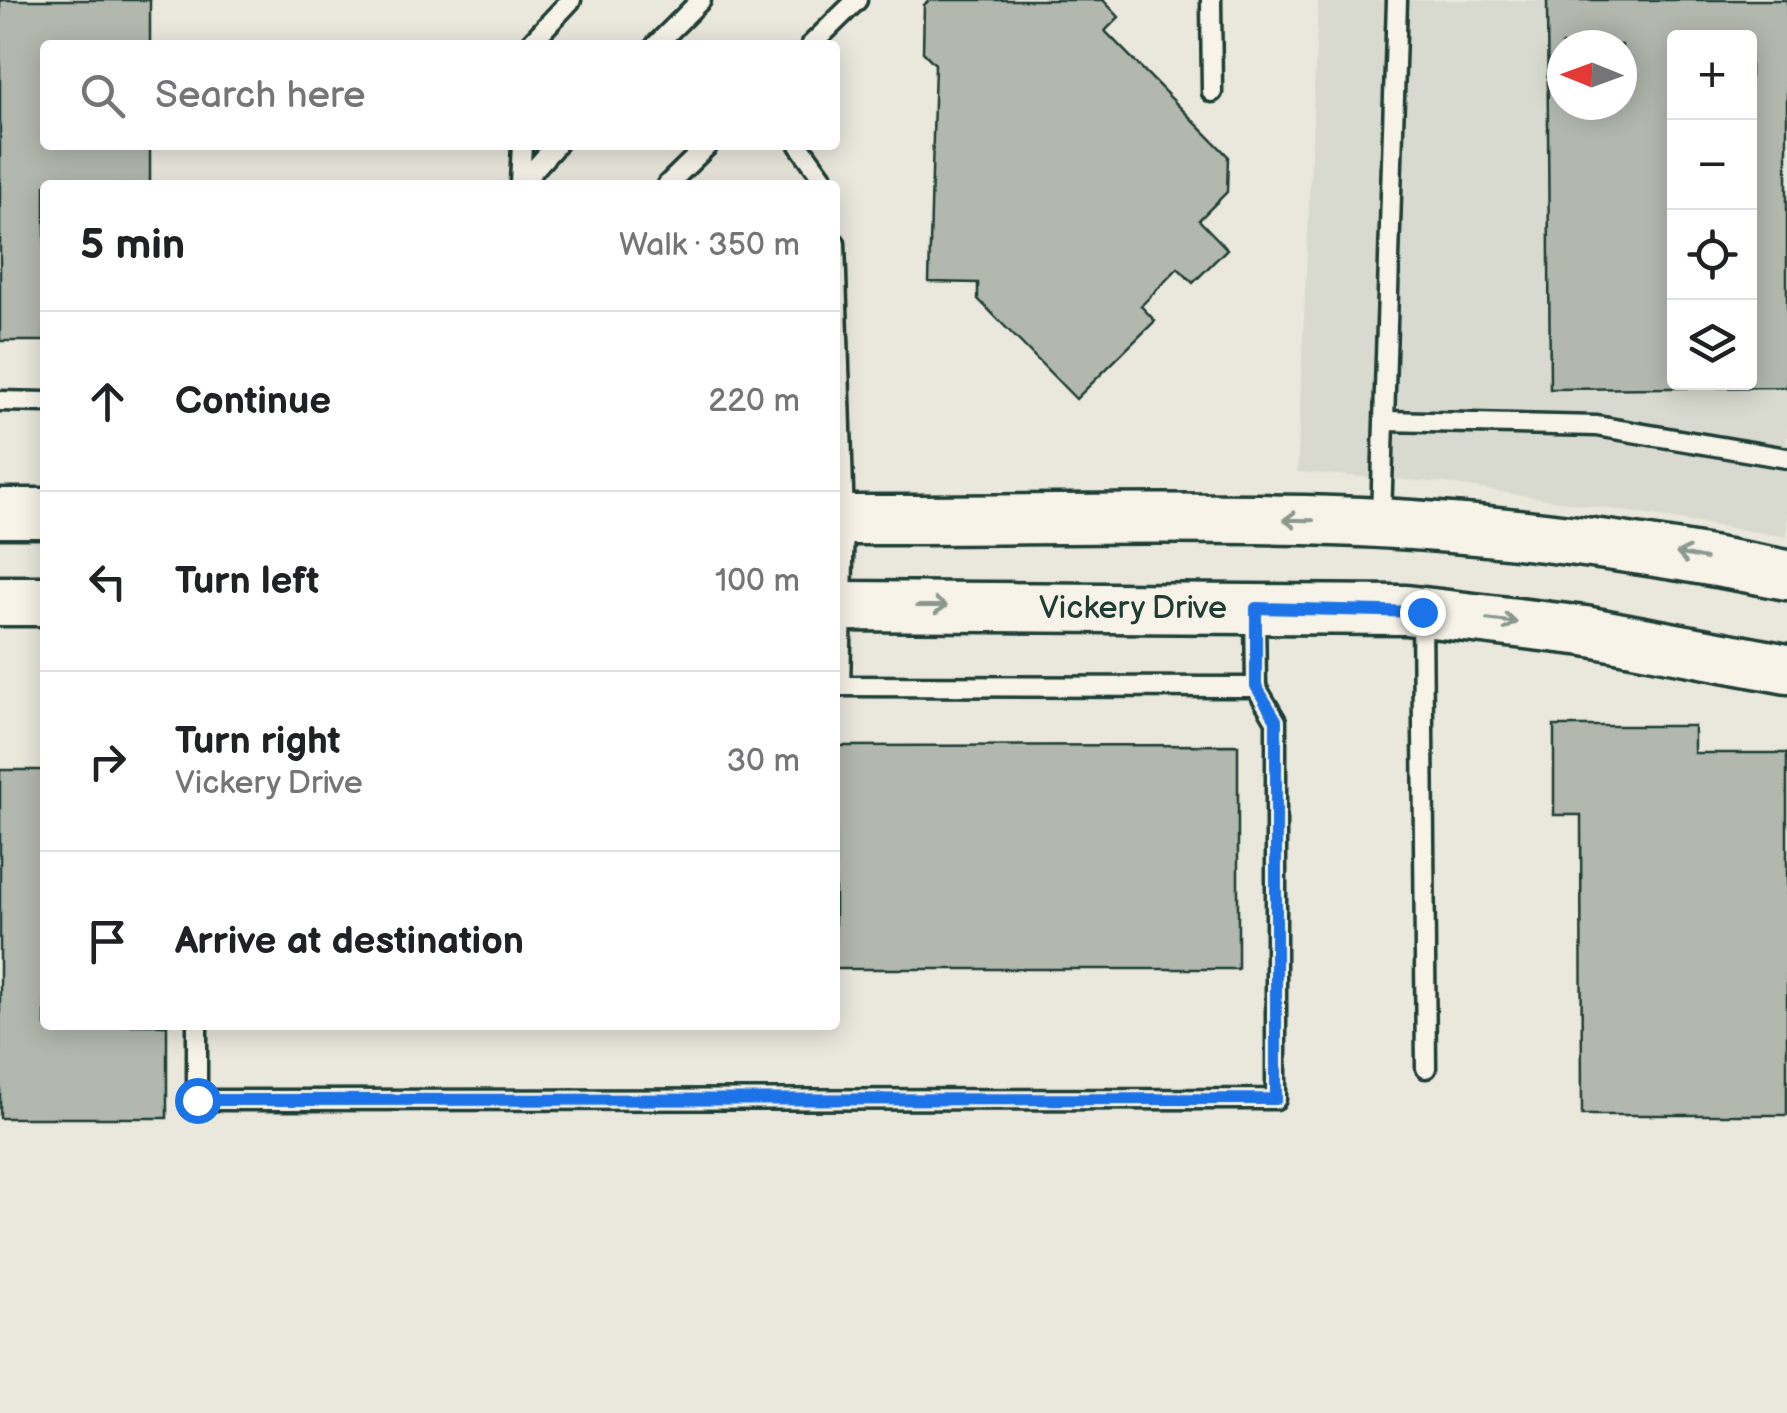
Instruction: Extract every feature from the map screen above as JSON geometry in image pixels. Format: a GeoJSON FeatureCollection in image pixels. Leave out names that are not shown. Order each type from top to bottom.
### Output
{"type":"FeatureCollection","features":[{"type":"Feature","properties":{"kind":"main road"},"geometry":{"type":"LineString","coordinates":[[0,513],[40,513]]}},
{"type":"Feature","properties":{"kind":"main road"},"geometry":{"type":"LineString","coordinates":[[840,520],[1307,520],[1500,534],[1677,553],[1787,575]]}},
{"type":"Feature","properties":{"kind":"main road"},"geometry":{"type":"LineString","coordinates":[[0,601],[40,601]]}},
{"type":"Feature","properties":{"kind":"main road","name":"Vickery Drive"},"geometry":{"type":"LineString","coordinates":[[840,606],[1422,612],[1584,631],[1787,669]]}},
{"type":"Feature","properties":{"kind":"lane"},"geometry":{"type":"LineString","coordinates":[[535,40],[572,0]]}},
{"type":"Feature","properties":{"kind":"lane"},"geometry":{"type":"LineString","coordinates":[[661,40],[701,0]]}},
{"type":"Feature","properties":{"kind":"lane"},"geometry":{"type":"LineString","coordinates":[[816,40],[857,0]]}},
{"type":"Feature","properties":{"kind":"lane"},"geometry":{"type":"LineString","coordinates":[[1212,0],[1212,92]]}},
{"type":"Feature","properties":{"kind":"lane"},"geometry":{"type":"LineString","coordinates":[[1381,525],[1397,0]]}},
{"type":"Feature","properties":{"kind":"lane"},"geometry":{"type":"LineString","coordinates":[[520,180],[522,150]]}},
{"type":"Feature","properties":{"kind":"lane"},"geometry":{"type":"LineString","coordinates":[[523,180],[551,150]]}},
{"type":"Feature","properties":{"kind":"lane"},"geometry":{"type":"LineString","coordinates":[[672,180],[703,150]]}},
{"type":"Feature","properties":{"kind":"lane"},"geometry":{"type":"LineString","coordinates":[[803,150],[824,180]]}},
{"type":"Feature","properties":{"kind":"lane"},"geometry":{"type":"LineString","coordinates":[[0,401],[40,402]]}},
{"type":"Feature","properties":{"kind":"lane"},"geometry":{"type":"LineString","coordinates":[[1385,421],[1598,426],[1787,458]]}},
{"type":"Feature","properties":{"kind":"lane"},"geometry":{"type":"LineString","coordinates":[[197,1030],[197,1100],[1276,1099],[1276,720],[1256,686],[1256,608]]}},
{"type":"Feature","properties":{"kind":"lane"},"geometry":{"type":"LineString","coordinates":[[1422,612],[1426,1068]]}},
{"type":"Feature","properties":{"kind":"lane"},"geometry":{"type":"LineString","coordinates":[[840,686],[1256,686]]}},
{"type":"Feature","properties":{"kind":"shaded area"},"geometry":{"type":"Polygon","coordinates":[[[1318,0],[1787,0],[1787,537],[1444,483],[1297,472],[1318,0]]]}},
{"type":"Feature","properties":{"kind":"building"},"geometry":{"type":"Polygon","coordinates":[[[0,0],[150,0],[150,40],[40,40],[40,150],[150,150],[150,180],[40,180],[40,341],[0,341],[0,0]]]}},
{"type":"Feature","properties":{"kind":"building"},"geometry":{"type":"Polygon","coordinates":[[[929,0],[1103,0],[1119,17],[1105,31],[1228,156],[1227,192],[1199,220],[1227,249],[1193,283],[1178,268],[1141,306],[1155,321],[1076,399],[978,299],[978,283],[929,282],[935,64],[923,52],[924,5],[929,0]]]}},
{"type":"Feature","properties":{"kind":"building"},"geometry":{"type":"Polygon","coordinates":[[[1547,0],[1787,0],[1787,387],[1757,387],[1757,30],[1667,30],[1667,388],[1550,389],[1548,120],[1637,120],[1637,30],[1547,30],[1547,0]]]}},
{"type":"Feature","properties":{"kind":"building"},"geometry":{"type":"Polygon","coordinates":[[[1554,726],[1694,726],[1694,753],[1787,753],[1787,1115],[1582,1115],[1581,815],[1554,815],[1554,726]]]}},
{"type":"Feature","properties":{"kind":"building"},"geometry":{"type":"Polygon","coordinates":[[[1238,745],[1238,969],[840,969],[840,746],[1238,745]]]}},
{"type":"Feature","properties":{"kind":"building"},"geometry":{"type":"Polygon","coordinates":[[[0,770],[40,770],[40,1030],[167,1030],[167,1118],[0,1118],[0,770]]]}},
{"type":"Feature","properties":{"kind":"route"},"geometry":{"type":"LineString","coordinates":[[197,1100],[1276,1099],[1276,720],[1256,686],[1256,608],[1422,612]]}}]}
